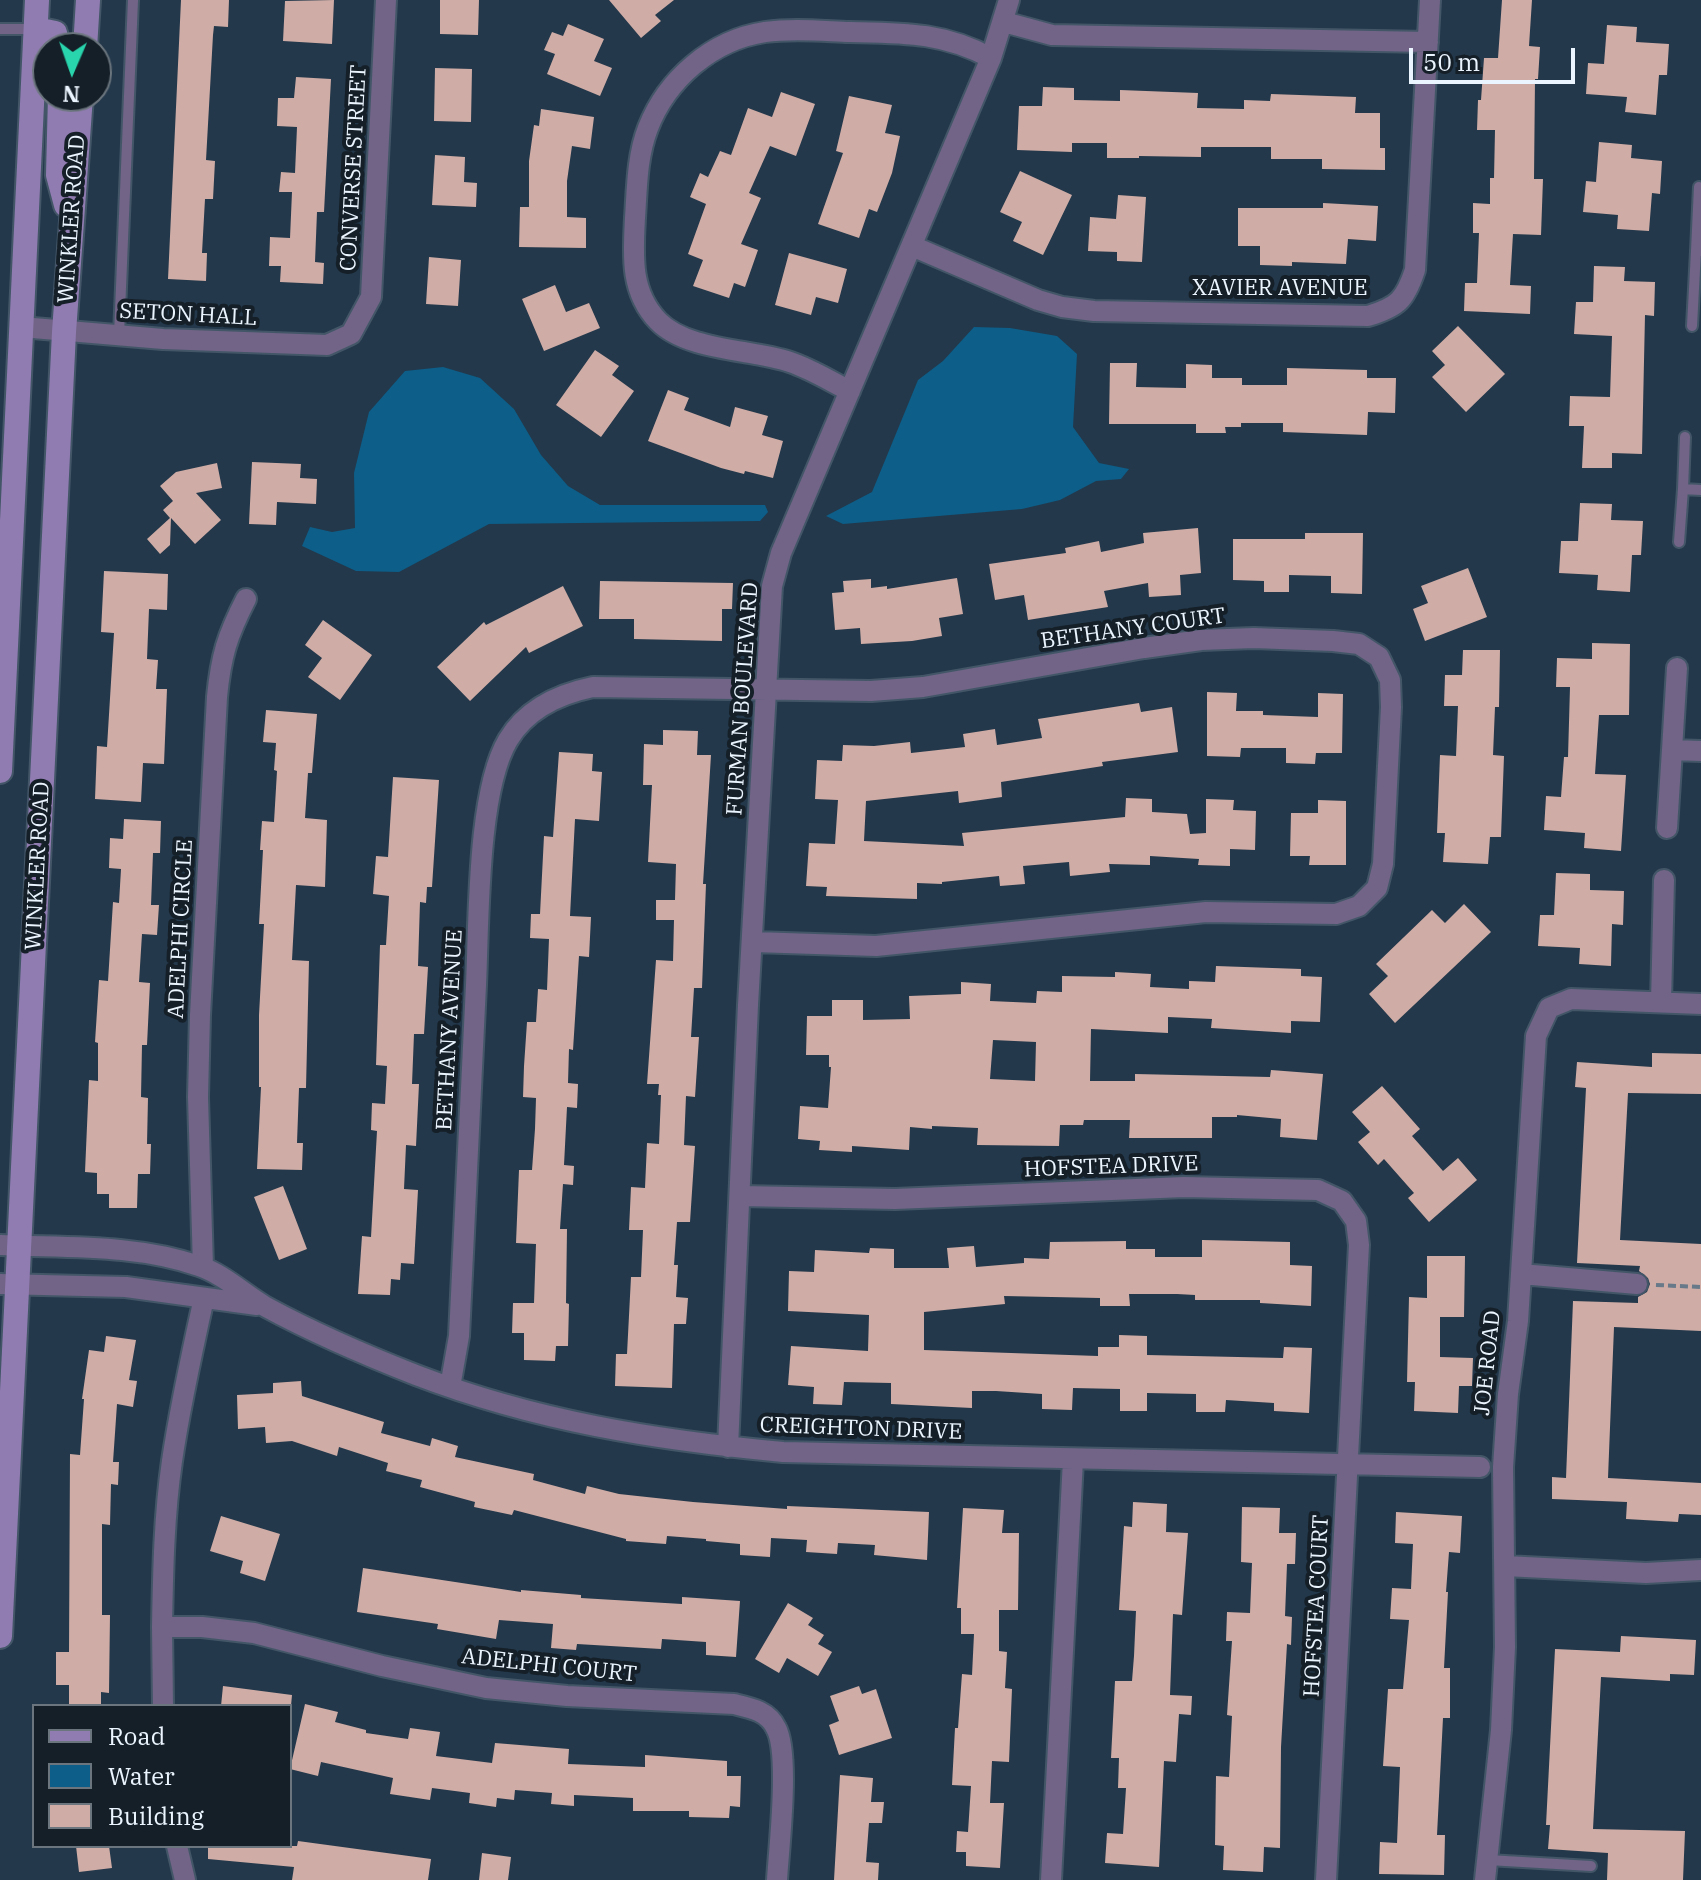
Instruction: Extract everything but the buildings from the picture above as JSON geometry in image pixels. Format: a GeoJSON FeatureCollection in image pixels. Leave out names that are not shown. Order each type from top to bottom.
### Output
{"type":"FeatureCollection","features":[{"type":"Feature","properties":{"kind":"street","name":"WINKLER ROAD"},"geometry":{"type":"LineString","coordinates":[[0,771],[37,0]]}},
{"type":"Feature","properties":{"kind":"street"},"geometry":{"type":"LineString","coordinates":[[86,32],[88,0]]}},
{"type":"Feature","properties":{"kind":"street","name":"CONVERSE STREET"},"geometry":{"type":"LineString","coordinates":[[351,334],[371,297],[386,0]]}},
{"type":"Feature","properties":{"kind":"street","name":"FURMAN BOULEVARD"},"geometry":{"type":"LineString","coordinates":[[728,1447],[748,1005],[772,586],[781,553],[991,58],[1009,0]]}},
{"type":"Feature","properties":{"kind":"street","name":"XAVIER AVENUE"},"geometry":{"type":"LineString","coordinates":[[912,246],[1038,300],[1094,311],[1368,316],[1391,309],[1407,292],[1415,270],[1430,0]]}},
{"type":"Feature","properties":{"kind":"street"},"geometry":{"type":"LineString","coordinates":[[1004,22],[1052,35],[1428,42]]}},
{"type":"Feature","properties":{"kind":"street"},"geometry":{"type":"LineString","coordinates":[[36,29],[50,32]]}},
{"type":"Feature","properties":{"kind":"street"},"geometry":{"type":"LineString","coordinates":[[850,391],[788,361],[682,336],[660,323],[643,304],[635,279],[633,255],[641,154],[648,129],[658,106],[673,84],[691,67],[712,51],[763,32],[916,34],[967,45],[991,58]]}},
{"type":"Feature","properties":{"kind":"street"},"geometry":{"type":"LineString","coordinates":[[60,112],[58,175],[71,227]]}},
{"type":"Feature","properties":{"kind":"street","name":"WINKLER ROAD"},"geometry":{"type":"LineString","coordinates":[[0,1636],[9,1246],[80,112]]}},
{"type":"Feature","properties":{"kind":"street","name":"SETON HALL"},"geometry":{"type":"LineString","coordinates":[[21,327],[64,332],[327,345],[351,334]]}},
{"type":"Feature","properties":{"kind":"street","name":"ADELPHI CIRCLE"},"geometry":{"type":"LineString","coordinates":[[203,1267],[198,1097],[200,1015],[217,697],[220,663],[228,634],[246,599]]}},
{"type":"Feature","properties":{"kind":"street","name":"BETHANY COURT"},"geometry":{"type":"LineString","coordinates":[[554,699],[568,692],[593,687],[871,691],[923,687],[1144,648],[1201,640],[1254,638],[1359,644],[1379,657],[1390,680],[1383,864],[1377,888],[1359,906],[1336,914],[1206,912],[890,945],[754,942]]}},
{"type":"Feature","properties":{"kind":"street"},"geometry":{"type":"LineString","coordinates":[[1667,828],[1677,668]]}},
{"type":"Feature","properties":{"kind":"street","name":"BETHANY AVENUE"},"geometry":{"type":"LineString","coordinates":[[450,1387],[459,1336],[480,896],[489,804],[497,763],[509,739],[524,720],[554,699]]}},
{"type":"Feature","properties":{"kind":"street"},"geometry":{"type":"LineString","coordinates":[[1672,750],[1701,751]]}},
{"type":"Feature","properties":{"kind":"street"},"geometry":{"type":"LineString","coordinates":[[1661,1002],[1664,880]]}},
{"type":"Feature","properties":{"kind":"street","name":"JOE ROAD"},"geometry":{"type":"LineString","coordinates":[[1486,1870],[1501,1730],[1505,1566],[1503,1467],[1508,1394],[1516,1346],[1536,1036],[1549,1008],[1571,999],[1701,1004]]}},
{"type":"Feature","properties":{"kind":"street","name":"HOFSTEA DRIVE"},"geometry":{"type":"LineString","coordinates":[[740,1196],[895,1199],[1184,1187],[1318,1190],[1342,1201],[1356,1221],[1359,1245],[1354,1335]]}},
{"type":"Feature","properties":{"kind":"street","name":"CREIGHTON DRIVE"},"geometry":{"type":"LineString","coordinates":[[9,1246],[162,1255],[203,1267],[265,1306],[335,1341],[450,1387],[584,1426],[675,1442],[783,1452],[1480,1467]]}},
{"type":"Feature","properties":{"kind":"street"},"geometry":{"type":"LineString","coordinates":[[1521,1274],[1637,1284]]}},
{"type":"Feature","properties":{"kind":"street","name":"CREIGHTON DRIVE"},"geometry":{"type":"LineString","coordinates":[[8,1285],[126,1287],[265,1306]]}},
{"type":"Feature","properties":{"kind":"street"},"geometry":{"type":"LineString","coordinates":[[163,1704],[164,1545],[172,1464],[204,1298]]}},
{"type":"Feature","properties":{"kind":"street","name":"HOFSTEA COURT"},"geometry":{"type":"LineString","coordinates":[[1326,1880],[1354,1335]]}},
{"type":"Feature","properties":{"kind":"street"},"geometry":{"type":"LineString","coordinates":[[1051,1880],[1073,1460]]}},
{"type":"Feature","properties":{"kind":"street"},"geometry":{"type":"LineString","coordinates":[[1505,1566],[1646,1573],[1701,1570]]}},
{"type":"Feature","properties":{"kind":"street","name":"ADELPHI COURT"},"geometry":{"type":"LineString","coordinates":[[162,1627],[202,1627],[254,1633],[382,1666],[486,1688],[567,1696],[734,1704],[759,1710],[776,1727],[783,1752],[777,1880]]}},
{"type":"Feature","properties":{"kind":"street"},"geometry":{"type":"LineString","coordinates":[[177,1848],[185,1880]]}},
{"type":"Feature","properties":{"kind":"lane"},"geometry":{"type":"LineString","coordinates":[[119,335],[133,0]]}},
{"type":"Feature","properties":{"kind":"lane"},"geometry":{"type":"LineString","coordinates":[[0,29],[36,29]]}},
{"type":"Feature","properties":{"kind":"lane"},"geometry":{"type":"LineString","coordinates":[[1692,326],[1699,187]]}},
{"type":"Feature","properties":{"kind":"lane"},"geometry":{"type":"LineString","coordinates":[[1679,542],[1685,437]]}},
{"type":"Feature","properties":{"kind":"lane"},"geometry":{"type":"LineString","coordinates":[[1683,489],[1701,490]]}},
{"type":"Feature","properties":{"kind":"lane"},"geometry":{"type":"LineString","coordinates":[[1486,1870],[1591,1866]]}},
{"type":"Feature","properties":{"kind":"path"},"geometry":{"type":"LineString","coordinates":[[1637,1284],[1701,1287]]}},
{"type":"Feature","properties":{"kind":"water"},"geometry":{"type":"Polygon","coordinates":[[[974,327],[1010,328],[1057,336],[1077,354],[1073,427],[1099,463],[1129,469],[1121,479],[1096,481],[1060,500],[1022,509],[843,524],[826,516],[872,492],[918,380],[943,361],[974,327]]]}},
{"type":"Feature","properties":{"kind":"water"},"geometry":{"type":"Polygon","coordinates":[[[443,367],[480,378],[514,409],[541,455],[568,486],[600,505],[765,505],[768,512],[760,521],[489,524],[399,572],[356,571],[302,546],[310,527],[332,532],[355,528],[354,473],[369,412],[405,371],[443,367]]]}}]}
